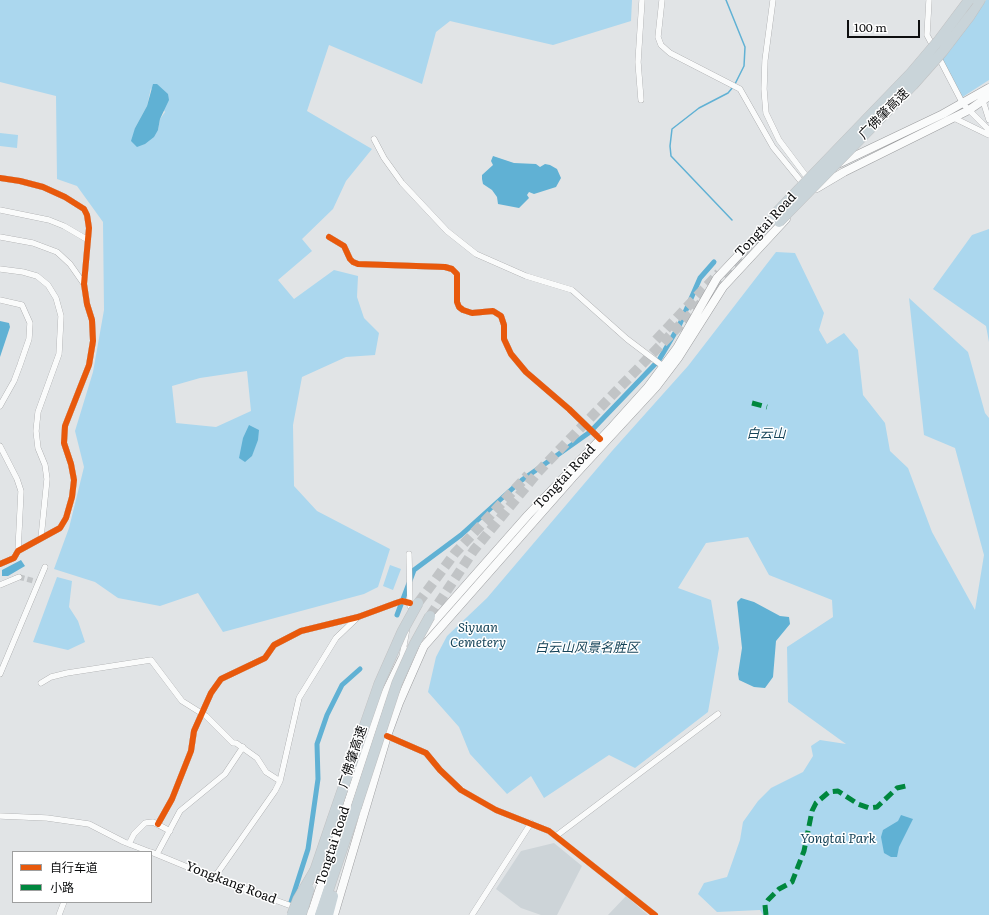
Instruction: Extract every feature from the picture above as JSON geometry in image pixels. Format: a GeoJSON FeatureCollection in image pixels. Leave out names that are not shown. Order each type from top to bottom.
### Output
{"type":"FeatureCollection","features":[{"type":"Feature","properties":{"kind":"highway","name":"广佛肇高速"},"geometry":{"type":"LineString","coordinates":[[969,0],[944,34],[911,73],[777,218],[921,76],[952,40],[980,0]]}},
{"type":"Feature","properties":{"kind":"highway","name":"广佛肇高速"},"geometry":{"type":"LineString","coordinates":[[300,915],[376,691],[414,603]]}},
{"type":"Feature","properties":{"kind":"highway","name":"广佛肇高速"},"geometry":{"type":"LineString","coordinates":[[314,914],[356,808],[397,683],[414,645],[430,616]]}},
{"type":"Feature","properties":{"kind":"highway"},"geometry":{"type":"LineString","coordinates":[[328,915],[356,808]]}},
{"type":"Feature","properties":{"kind":"highway"},"geometry":{"type":"LineString","coordinates":[[292,915],[298,899],[315,870]]}},
{"type":"Feature","properties":{"kind":"main road","name":"Tongtai Road"},"geometry":{"type":"LineString","coordinates":[[314,914],[382,700],[402,659],[528,515],[600,440],[664,368],[718,276],[806,183],[822,171],[963,104],[989,88]]}},
{"type":"Feature","properties":{"kind":"main road","name":"Tongtai Road"},"geometry":{"type":"LineString","coordinates":[[334,915],[387,736],[399,703],[424,646],[572,478],[656,387],[678,358],[723,287],[804,200],[816,189],[831,179],[954,118],[986,99]]}},
{"type":"Feature","properties":{"kind":"main road"},"geometry":{"type":"LineString","coordinates":[[402,659],[412,661],[416,667]]}},
{"type":"Feature","properties":{"kind":"street"},"geometry":{"type":"LineString","coordinates":[[641,100],[638,62],[642,0]]}},
{"type":"Feature","properties":{"kind":"street"},"geometry":{"type":"LineString","coordinates":[[662,0],[658,37],[662,45],[670,53],[740,90],[773,147],[806,183]]}},
{"type":"Feature","properties":{"kind":"street"},"geometry":{"type":"LineString","coordinates":[[773,0],[769,18],[764,89],[766,113],[779,140],[806,183]]}},
{"type":"Feature","properties":{"kind":"street"},"geometry":{"type":"LineString","coordinates":[[929,0],[928,35],[963,104],[989,130]]}},
{"type":"Feature","properties":{"kind":"street"},"geometry":{"type":"LineString","coordinates":[[986,99],[989,120]]}},
{"type":"Feature","properties":{"kind":"street"},"geometry":{"type":"LineString","coordinates":[[954,118],[989,135]]}},
{"type":"Feature","properties":{"kind":"street"},"geometry":{"type":"LineString","coordinates":[[374,140],[384,158],[402,183],[447,231],[476,254],[526,276],[572,290],[627,339],[664,368]]}},
{"type":"Feature","properties":{"kind":"street"},"geometry":{"type":"LineString","coordinates":[[0,178],[20,181],[42,187],[65,197],[84,209],[87,215],[88,240],[84,284],[87,304],[92,320],[93,341],[89,365],[65,426],[64,443],[72,464],[74,480],[72,497],[66,518],[60,528],[18,551]]}},
{"type":"Feature","properties":{"kind":"street"},"geometry":{"type":"LineString","coordinates":[[0,210],[49,220],[88,240]]}},
{"type":"Feature","properties":{"kind":"street"},"geometry":{"type":"LineString","coordinates":[[0,237],[33,243],[57,252],[70,264],[84,284]]}},
{"type":"Feature","properties":{"kind":"street"},"geometry":{"type":"LineString","coordinates":[[329,237],[344,246],[350,259],[358,264],[445,267],[452,269],[457,274],[458,282],[456,302],[459,307],[462,310],[472,313],[493,312],[501,316],[504,325],[504,339],[511,354],[526,372],[569,409],[600,440]]}},
{"type":"Feature","properties":{"kind":"street"},"geometry":{"type":"LineString","coordinates":[[0,269],[23,272],[37,276],[48,285],[56,298],[61,316],[59,354],[40,406],[36,431],[38,448],[45,465],[47,479],[41,538]]}},
{"type":"Feature","properties":{"kind":"street"},"geometry":{"type":"LineString","coordinates":[[0,300],[22,305],[30,323],[29,339],[20,365],[14,381],[0,406]]}},
{"type":"Feature","properties":{"kind":"street"},"geometry":{"type":"LineString","coordinates":[[0,446],[17,479],[21,491],[18,551],[14,558],[0,564]]}},
{"type":"Feature","properties":{"kind":"street"},"geometry":{"type":"LineString","coordinates":[[402,659],[414,603],[410,590],[408,554]]}},
{"type":"Feature","properties":{"kind":"street"},"geometry":{"type":"LineString","coordinates":[[0,674],[45,567]]}},
{"type":"Feature","properties":{"kind":"street"},"geometry":{"type":"LineString","coordinates":[[0,585],[19,577]]}},
{"type":"Feature","properties":{"kind":"street"},"geometry":{"type":"LineString","coordinates":[[158,824],[172,800],[194,739],[194,731],[210,693],[221,679],[265,658],[274,645],[301,630],[358,617],[402,601],[414,603]]}},
{"type":"Feature","properties":{"kind":"street"},"geometry":{"type":"LineString","coordinates":[[214,878],[275,791],[280,781],[299,698],[336,638],[358,617]]}},
{"type":"Feature","properties":{"kind":"street"},"geometry":{"type":"LineString","coordinates":[[42,683],[51,677],[67,672],[151,660],[182,701],[202,713],[233,743],[243,747],[258,758],[266,772],[280,781]]}},
{"type":"Feature","properties":{"kind":"street"},"geometry":{"type":"LineString","coordinates":[[556,836],[718,714]]}},
{"type":"Feature","properties":{"kind":"street"},"geometry":{"type":"LineString","coordinates":[[387,736],[426,753],[440,770],[461,790],[496,810],[549,831],[655,915]]}},
{"type":"Feature","properties":{"kind":"street"},"geometry":{"type":"LineString","coordinates":[[153,853],[170,831],[180,811],[225,774],[243,747]]}},
{"type":"Feature","properties":{"kind":"street","name":"Yongkang Road"},"geometry":{"type":"LineString","coordinates":[[0,816],[47,818],[89,824],[129,844],[148,851]]}},
{"type":"Feature","properties":{"kind":"street"},"geometry":{"type":"LineString","coordinates":[[129,844],[134,834],[145,823],[153,822],[170,831]]}},
{"type":"Feature","properties":{"kind":"street"},"geometry":{"type":"LineString","coordinates":[[472,915],[531,823]]}},
{"type":"Feature","properties":{"kind":"street","name":"Yongkang Road"},"geometry":{"type":"LineString","coordinates":[[153,853],[214,878],[314,914]]}},
{"type":"Feature","properties":{"kind":"street"},"geometry":{"type":"LineString","coordinates":[[60,915],[64,903]]}},
{"type":"Feature","properties":{"kind":"shaded area"},"geometry":{"type":"Polygon","coordinates":[[[153,84],[157,84],[168,94],[169,100],[160,119],[158,130],[154,137],[145,144],[137,147],[131,141],[135,128],[147,106],[153,84]]]}},
{"type":"Feature","properties":{"kind":"shaded area"},"geometry":{"type":"Polygon","coordinates":[[[493,156],[514,163],[536,164],[540,167],[545,164],[550,165],[557,169],[561,178],[556,187],[534,194],[529,192],[527,195],[529,198],[519,208],[498,204],[497,197],[492,190],[483,184],[482,179],[482,175],[493,165],[491,161],[493,156]]]}},
{"type":"Feature","properties":{"kind":"shaded area"},"geometry":{"type":"Polygon","coordinates":[[[0,321],[9,323],[10,327],[0,357],[0,321]]]}},
{"type":"Feature","properties":{"kind":"shaded area"},"geometry":{"type":"Polygon","coordinates":[[[249,425],[259,430],[258,440],[252,456],[245,462],[239,458],[243,438],[249,425]]]}},
{"type":"Feature","properties":{"kind":"shaded area"},"geometry":{"type":"Polygon","coordinates":[[[21,560],[25,566],[8,576],[2,576],[2,570],[21,560]]]}},
{"type":"Feature","properties":{"kind":"shaded area"},"geometry":{"type":"Polygon","coordinates":[[[741,598],[754,602],[780,616],[789,617],[790,624],[776,641],[773,677],[765,688],[754,687],[739,680],[738,674],[742,648],[737,602],[741,598]]]}},
{"type":"Feature","properties":{"kind":"shaded area"},"geometry":{"type":"Polygon","coordinates":[[[901,815],[913,819],[899,847],[897,857],[891,857],[884,853],[881,837],[883,830],[898,821],[901,815]]]}},
{"type":"Feature","properties":{"kind":"shaded area"},"geometry":{"type":"Polygon","coordinates":[[[554,843],[582,866],[557,915],[541,915],[521,908],[496,889],[521,851],[554,843]]]}},
{"type":"Feature","properties":{"kind":"shaded area"},"geometry":{"type":"Polygon","coordinates":[[[626,896],[648,915],[608,915],[626,896]]]}},
{"type":"Feature","properties":{"kind":"green space"},"geometry":{"type":"Polygon","coordinates":[[[0,0],[632,0],[631,21],[553,45],[450,21],[436,32],[422,84],[329,45],[307,111],[372,149],[346,181],[333,209],[302,239],[312,251],[278,280],[294,299],[334,270],[358,276],[357,297],[364,318],[379,333],[375,355],[346,357],[302,377],[293,425],[294,486],[317,511],[390,549],[378,587],[364,594],[223,632],[198,593],[160,606],[118,598],[95,582],[54,569],[69,528],[84,467],[75,431],[93,372],[104,310],[103,222],[77,186],[57,179],[56,96],[0,82],[0,0]],[[151,88],[147,106],[135,128],[158,130],[160,119],[165,112],[151,88]],[[247,371],[200,378],[172,386],[176,423],[216,427],[251,411],[247,371]]]}},
{"type":"Feature","properties":{"kind":"green space"},"geometry":{"type":"Polygon","coordinates":[[[986,0],[989,0],[989,80],[961,98],[940,59],[986,0]]]}},
{"type":"Feature","properties":{"kind":"green space"},"geometry":{"type":"Polygon","coordinates":[[[0,133],[18,135],[17,148],[0,146],[0,133]]]}},
{"type":"Feature","properties":{"kind":"green space"},"geometry":{"type":"Polygon","coordinates":[[[989,229],[989,342],[986,326],[933,289],[972,235],[989,229]]]}},
{"type":"Feature","properties":{"kind":"green space","name":"白云山"},"geometry":{"type":"Polygon","coordinates":[[[776,252],[795,253],[824,313],[819,330],[827,344],[844,333],[858,350],[863,395],[885,423],[890,451],[908,468],[932,532],[975,610],[984,555],[955,448],[924,435],[909,298],[968,352],[985,413],[989,418],[989,915],[763,915],[760,910],[717,912],[698,894],[704,883],[727,877],[740,840],[743,822],[758,801],[771,788],[803,772],[813,756],[811,746],[820,740],[846,744],[788,702],[787,647],[833,617],[832,600],[769,575],[748,537],[706,543],[678,588],[711,600],[719,648],[708,712],[635,768],[609,755],[544,798],[531,776],[507,794],[470,754],[459,727],[428,692],[436,657],[447,636],[487,598],[612,451],[688,366],[776,252]]]}},
{"type":"Feature","properties":{"kind":"green space"},"geometry":{"type":"Polygon","coordinates":[[[390,565],[401,569],[393,590],[383,586],[390,565]]]}},
{"type":"Feature","properties":{"kind":"green space"},"geometry":{"type":"Polygon","coordinates":[[[57,577],[72,581],[69,607],[78,621],[85,642],[68,650],[33,642],[57,577]]]}},
{"type":"Feature","properties":{"kind":"waterway"},"geometry":{"type":"LineString","coordinates":[[726,0],[745,47],[744,66],[735,84]]}},
{"type":"Feature","properties":{"kind":"waterway"},"geometry":{"type":"LineString","coordinates":[[732,220],[671,156],[670,146],[672,129],[699,108],[728,93],[733,87]]}},
{"type":"Feature","properties":{"kind":"waterway"},"geometry":{"type":"LineString","coordinates":[[397,615],[414,570],[461,535],[522,480],[590,432],[659,360],[679,326],[700,278],[714,262]]}},
{"type":"Feature","properties":{"kind":"waterway"},"geometry":{"type":"LineString","coordinates":[[291,902],[308,849],[318,779],[317,744],[327,715],[342,685],[360,669]]}},
{"type":"Feature","properties":{"kind":"tunnel"},"geometry":{"type":"LineString","coordinates":[[430,616],[474,550],[539,471],[764,238]]}},
{"type":"Feature","properties":{"kind":"tunnel"},"geometry":{"type":"LineString","coordinates":[[656,340],[719,273]]}},
{"type":"Feature","properties":{"kind":"tunnel"},"geometry":{"type":"LineString","coordinates":[[418,603],[455,553],[528,475]]}},
{"type":"Feature","properties":{"kind":"tunnel"},"geometry":{"type":"LineString","coordinates":[[19,577],[38,582]]}},
{"type":"Feature","properties":{"kind":"marked path"},"geometry":{"type":"LineString","coordinates":[[752,403],[767,407]]}},
{"type":"Feature","properties":{"kind":"marked path"},"geometry":{"type":"LineString","coordinates":[[766,915],[765,905],[768,900],[779,889],[792,882],[804,851],[812,811],[816,803],[829,792],[838,791],[858,804],[869,808],[877,807],[897,788],[910,785]]}},
{"type":"Feature","properties":{"kind":"cycle path"},"geometry":{"type":"LineString","coordinates":[[0,178],[43,187],[65,197],[84,209],[87,215],[89,228],[84,284],[87,304],[92,320],[93,341],[89,365],[65,426],[64,443],[71,464],[74,480],[72,497],[66,518],[60,528],[18,551],[14,558],[0,564]]}},
{"type":"Feature","properties":{"kind":"cycle path"},"geometry":{"type":"LineString","coordinates":[[329,237],[344,246],[350,259],[358,264],[445,267],[452,269],[457,274],[457,302],[459,307],[472,313],[493,311],[501,316],[504,325],[504,339],[511,354],[526,372],[569,409],[600,439]]}},
{"type":"Feature","properties":{"kind":"cycle path"},"geometry":{"type":"LineString","coordinates":[[158,824],[172,799],[191,751],[194,731],[211,693],[221,679],[265,658],[274,645],[301,631],[358,617],[402,601],[410,603]]}},
{"type":"Feature","properties":{"kind":"cycle path"},"geometry":{"type":"LineString","coordinates":[[387,736],[426,753],[440,770],[461,790],[496,810],[549,831],[655,915]]}},
{"type":"Feature","properties":{"kind":"park label","name":"Siyuan Cemetery"},"geometry":{"type":"Point","coordinates":[478,636]}},
{"type":"Feature","properties":{"kind":"park label","name":"白云山风景名胜区"},"geometry":{"type":"Point","coordinates":[587,648]}},
{"type":"Feature","properties":{"kind":"park label","name":"Yongtai Park"},"geometry":{"type":"Point","coordinates":[838,839]}}]}
